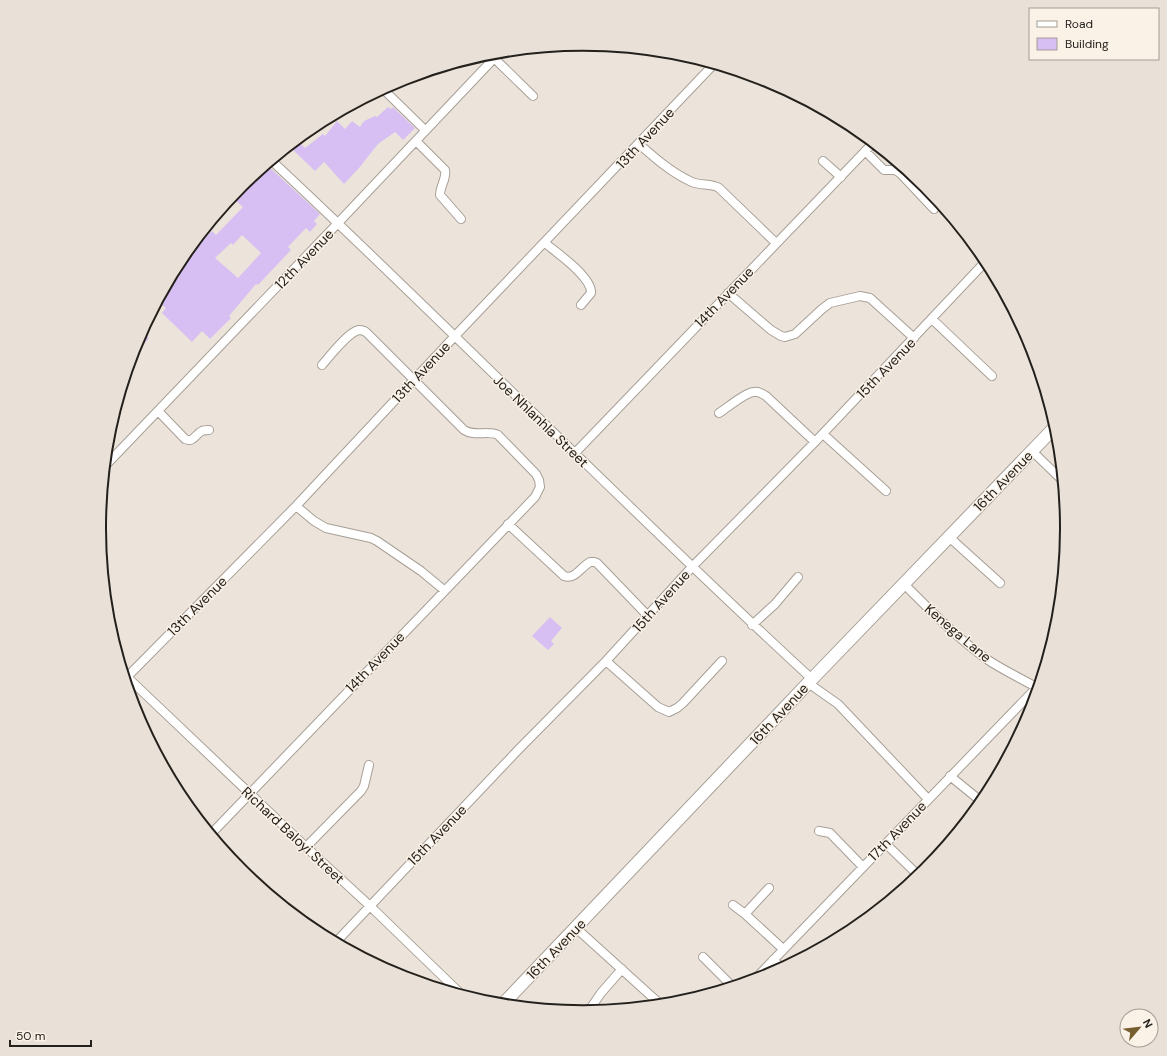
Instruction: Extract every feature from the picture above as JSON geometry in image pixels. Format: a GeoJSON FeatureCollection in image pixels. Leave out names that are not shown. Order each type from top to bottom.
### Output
{"type":"FeatureCollection","features":[{"type":"Feature","properties":{"kind":"street"},"geometry":{"type":"LineString","coordinates":[[500,58],[533,96]]}},
{"type":"Feature","properties":{"kind":"street","name":"12th Avenue"},"geometry":{"type":"LineString","coordinates":[[112,458],[493,60]]}},
{"type":"Feature","properties":{"kind":"street","name":"13th Avenue"},"geometry":{"type":"LineString","coordinates":[[130,673],[296,506],[454,337],[710,68]]}},
{"type":"Feature","properties":{"kind":"street"},"geometry":{"type":"LineString","coordinates":[[387,93],[425,130]]}},
{"type":"Feature","properties":{"kind":"street"},"geometry":{"type":"LineString","coordinates":[[416,141],[445,170],[446,173],[440,189],[440,195],[460,219]]}},
{"type":"Feature","properties":{"kind":"street"},"geometry":{"type":"LineString","coordinates":[[639,144],[662,164],[674,172],[699,184],[711,185],[719,188],[776,243]]}},
{"type":"Feature","properties":{"kind":"street","name":"14th Avenue"},"geometry":{"type":"LineString","coordinates":[[575,453],[870,147]]}},
{"type":"Feature","properties":{"kind":"street"},"geometry":{"type":"LineString","coordinates":[[865,152],[884,170],[895,170],[900,173],[934,208]]}},
{"type":"Feature","properties":{"kind":"street"},"geometry":{"type":"LineString","coordinates":[[823,161],[841,177]]}},
{"type":"Feature","properties":{"kind":"street","name":"Joe Nhlanhla Street"},"geometry":{"type":"LineString","coordinates":[[275,164],[338,223],[810,681],[838,704],[928,799]]}},
{"type":"Feature","properties":{"kind":"street"},"geometry":{"type":"LineString","coordinates":[[545,243],[582,275],[589,285],[591,293],[581,305]]}},
{"type":"Feature","properties":{"kind":"street","name":"15th Avenue"},"geometry":{"type":"LineString","coordinates":[[340,938],[518,750],[606,661],[692,567],[823,434],[982,266]]}},
{"type":"Feature","properties":{"kind":"street"},"geometry":{"type":"LineString","coordinates":[[728,293],[771,330],[785,337],[795,334],[822,308],[830,303],[860,296],[870,298],[914,338]]}},
{"type":"Feature","properties":{"kind":"street"},"geometry":{"type":"LineString","coordinates":[[932,318],[992,376]]}},
{"type":"Feature","properties":{"kind":"street"},"geometry":{"type":"LineString","coordinates":[[322,365],[350,335],[358,330],[368,333],[415,380]]}},
{"type":"Feature","properties":{"kind":"street","name":"14th Avenue"},"geometry":{"type":"LineString","coordinates":[[215,830],[539,491],[540,484],[538,477],[500,436],[490,432],[478,434],[469,433],[415,380]]}},
{"type":"Feature","properties":{"kind":"street"},"geometry":{"type":"LineString","coordinates":[[719,413],[748,394],[760,392],[815,442]]}},
{"type":"Feature","properties":{"kind":"street"},"geometry":{"type":"LineString","coordinates":[[158,411],[185,439],[192,439],[202,431],[209,430]]}},
{"type":"Feature","properties":{"kind":"street"},"geometry":{"type":"LineString","coordinates":[[823,434],[886,491]]}},
{"type":"Feature","properties":{"kind":"street","name":"16th Avenue"},"geometry":{"type":"LineString","coordinates":[[508,999],[810,681],[1032,451],[1051,434]]}},
{"type":"Feature","properties":{"kind":"street"},"geometry":{"type":"LineString","coordinates":[[1032,451],[1057,475]]}},
{"type":"Feature","properties":{"kind":"street"},"geometry":{"type":"LineString","coordinates":[[296,506],[314,521],[326,528],[374,540],[421,571],[444,590]]}},
{"type":"Feature","properties":{"kind":"street"},"geometry":{"type":"LineString","coordinates":[[508,524],[564,576],[574,576],[590,562],[597,563],[648,616]]}},
{"type":"Feature","properties":{"kind":"street"},"geometry":{"type":"LineString","coordinates":[[949,537],[1000,583]]}},
{"type":"Feature","properties":{"kind":"street"},"geometry":{"type":"LineString","coordinates":[[752,625],[775,604],[798,577]]}},
{"type":"Feature","properties":{"kind":"street","name":"Kenega Lane"},"geometry":{"type":"LineString","coordinates":[[904,584],[935,616],[965,643],[992,663],[1034,683]]}},
{"type":"Feature","properties":{"kind":"street"},"geometry":{"type":"LineString","coordinates":[[606,661],[658,707],[669,712],[683,704],[722,661]]}},
{"type":"Feature","properties":{"kind":"street","name":"Richard Baloyi Street"},"geometry":{"type":"LineString","coordinates":[[133,684],[370,906],[454,987]]}},
{"type":"Feature","properties":{"kind":"street","name":"17th Avenue"},"geometry":{"type":"LineString","coordinates":[[764,970],[1031,692]]}},
{"type":"Feature","properties":{"kind":"street"},"geometry":{"type":"LineString","coordinates":[[306,847],[361,791],[366,780],[368,765]]}},
{"type":"Feature","properties":{"kind":"street"},"geometry":{"type":"LineString","coordinates":[[950,776],[977,798]]}},
{"type":"Feature","properties":{"kind":"street"},"geometry":{"type":"LineString","coordinates":[[819,830],[830,834],[863,867]]}},
{"type":"Feature","properties":{"kind":"street"},"geometry":{"type":"LineString","coordinates":[[886,844],[914,871]]}},
{"type":"Feature","properties":{"kind":"street"},"geometry":{"type":"LineString","coordinates":[[745,914],[769,888]]}},
{"type":"Feature","properties":{"kind":"street"},"geometry":{"type":"LineString","coordinates":[[733,905],[783,949]]}},
{"type":"Feature","properties":{"kind":"street"},"geometry":{"type":"LineString","coordinates":[[576,928],[655,1000]]}},
{"type":"Feature","properties":{"kind":"street"},"geometry":{"type":"LineString","coordinates":[[702,957],[728,983]]}},
{"type":"Feature","properties":{"kind":"street"},"geometry":{"type":"LineString","coordinates":[[773,960],[777,964]]}},
{"type":"Feature","properties":{"kind":"street"},"geometry":{"type":"LineString","coordinates":[[593,1005],[622,969]]}},
{"type":"Feature","properties":{"kind":"building"},"geometry":{"type":"Polygon","coordinates":[[[388,107],[391,109],[393,107],[415,128],[403,140],[395,132],[378,144],[344,184],[324,162],[315,171],[293,150],[301,144],[305,148],[323,134],[325,136],[337,121],[345,129],[352,121],[360,127],[364,121],[375,116],[377,117],[388,107]]]}},
{"type":"Feature","properties":{"kind":"building"},"geometry":{"type":"Polygon","coordinates":[[[270,168],[320,214],[314,221],[317,224],[310,232],[306,228],[288,247],[291,250],[258,285],[256,284],[229,316],[231,318],[210,339],[202,331],[192,342],[162,313],[166,308],[162,305],[170,289],[205,238],[212,231],[216,235],[243,207],[236,201],[270,168]],[[242,235],[233,245],[231,243],[215,258],[238,278],[261,253],[242,235]]]}},
{"type":"Feature","properties":{"kind":"building"},"geometry":{"type":"Polygon","coordinates":[[[147,336],[149,338],[143,345],[147,336]]]}},
{"type":"Feature","properties":{"kind":"building"},"geometry":{"type":"Polygon","coordinates":[[[550,617],[562,628],[551,641],[554,644],[548,650],[532,636],[550,617]]]}}]}
